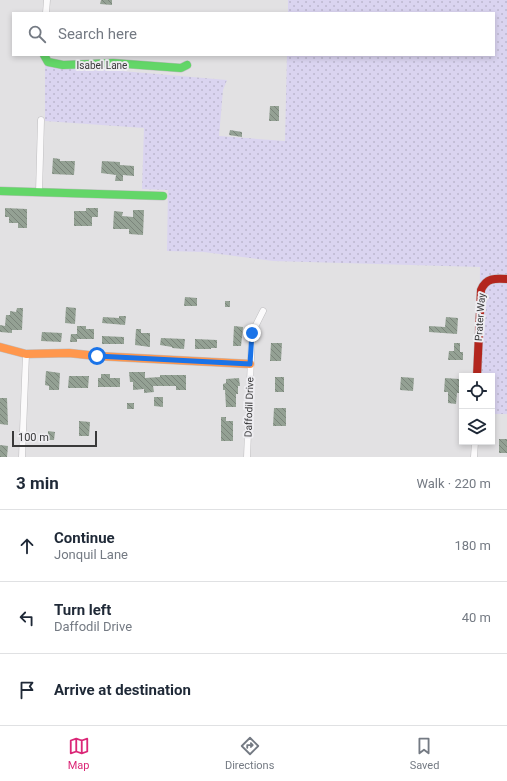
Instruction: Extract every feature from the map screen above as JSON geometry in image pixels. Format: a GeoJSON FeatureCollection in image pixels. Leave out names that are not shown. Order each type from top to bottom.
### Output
{"type":"FeatureCollection","features":[{"type":"Feature","properties":{"kind":"street"},"geometry":{"type":"LineString","coordinates":[[46,12],[47,0]]}},
{"type":"Feature","properties":{"kind":"street","name":"Isabel Lane"},"geometry":{"type":"LineString","coordinates":[[45,56],[48,62],[61,64],[88,65],[112,63],[181,68],[187,65]]}},
{"type":"Feature","properties":{"kind":"street"},"geometry":{"type":"LineString","coordinates":[[39,192],[41,120]]}},
{"type":"Feature","properties":{"kind":"street"},"geometry":{"type":"LineString","coordinates":[[0,191],[163,196]]}},
{"type":"Feature","properties":{"kind":"street","name":"Prater Way"},"geometry":{"type":"LineString","coordinates":[[477,373],[481,290],[483,284],[488,280],[507,279]]}},
{"type":"Feature","properties":{"kind":"street","name":"Daffodil Drive"},"geometry":{"type":"LineString","coordinates":[[247,457],[252,333],[263,311]]}},
{"type":"Feature","properties":{"kind":"street"},"geometry":{"type":"LineString","coordinates":[[0,347],[26,354],[69,354],[250,364]]}},
{"type":"Feature","properties":{"kind":"street"},"geometry":{"type":"LineString","coordinates":[[22,457],[26,354]]}},
{"type":"Feature","properties":{"kind":"street"},"geometry":{"type":"LineString","coordinates":[[474,445],[474,457]]}},
{"type":"Feature","properties":{"kind":"shaded area"},"geometry":{"type":"Polygon","coordinates":[[[288,0],[507,0],[507,414],[495,414],[495,373],[479,373],[480,267],[273,261],[204,252],[167,251],[168,190],[142,189],[144,128],[45,121],[45,63],[63,66],[227,80],[223,90],[219,136],[285,141],[287,56],[495,56],[495,12],[288,12],[288,0]]]}},
{"type":"Feature","properties":{"kind":"building"},"geometry":{"type":"Polygon","coordinates":[[[101,0],[112,0],[112,5],[100,4],[101,0]]]}},
{"type":"Feature","properties":{"kind":"building"},"geometry":{"type":"Polygon","coordinates":[[[270,106],[279,106],[279,121],[269,121],[270,106]]]}},
{"type":"Feature","properties":{"kind":"building"},"geometry":{"type":"Polygon","coordinates":[[[230,130],[242,132],[242,137],[229,135],[230,130]]]}},
{"type":"Feature","properties":{"kind":"building"},"geometry":{"type":"Polygon","coordinates":[[[53,158],[60,159],[60,161],[75,161],[74,175],[52,174],[53,158]]]}},
{"type":"Feature","properties":{"kind":"building"},"geometry":{"type":"Polygon","coordinates":[[[102,161],[120,162],[120,165],[134,166],[134,176],[123,175],[123,181],[115,181],[116,175],[101,173],[102,161]]]}},
{"type":"Feature","properties":{"kind":"building"},"geometry":{"type":"Polygon","coordinates":[[[5,208],[27,209],[27,228],[18,228],[18,223],[9,223],[9,217],[5,217],[5,208]]]}},
{"type":"Feature","properties":{"kind":"building"},"geometry":{"type":"Polygon","coordinates":[[[86,208],[98,208],[98,217],[92,217],[92,226],[74,226],[74,211],[86,211],[86,208]]]}},
{"type":"Feature","properties":{"kind":"building"},"geometry":{"type":"Polygon","coordinates":[[[133,210],[144,210],[143,235],[129,234],[129,229],[113,229],[114,211],[123,212],[122,216],[133,217],[133,210]]]}},
{"type":"Feature","properties":{"kind":"building"},"geometry":{"type":"Polygon","coordinates":[[[185,297],[197,298],[197,306],[184,306],[185,297]]]}},
{"type":"Feature","properties":{"kind":"building"},"geometry":{"type":"Polygon","coordinates":[[[225,301],[230,301],[230,307],[225,307],[225,301]]]}},
{"type":"Feature","properties":{"kind":"building"},"geometry":{"type":"Polygon","coordinates":[[[66,307],[76,308],[75,324],[65,323],[66,307]]]}},
{"type":"Feature","properties":{"kind":"building"},"geometry":{"type":"Polygon","coordinates":[[[17,308],[23,308],[22,330],[12,330],[12,333],[0,332],[0,325],[5,326],[6,315],[10,315],[10,311],[16,312],[17,308]]]}},
{"type":"Feature","properties":{"kind":"building"},"geometry":{"type":"Polygon","coordinates":[[[119,316],[126,316],[125,325],[102,323],[103,317],[119,318],[119,316]]]}},
{"type":"Feature","properties":{"kind":"building"},"geometry":{"type":"Polygon","coordinates":[[[446,317],[458,318],[457,334],[429,332],[429,326],[445,327],[446,317]]]}},
{"type":"Feature","properties":{"kind":"building"},"geometry":{"type":"Polygon","coordinates":[[[77,326],[86,326],[86,329],[94,329],[94,339],[77,339],[77,342],[70,342],[71,334],[77,334],[77,326]]]}},
{"type":"Feature","properties":{"kind":"building"},"geometry":{"type":"Polygon","coordinates":[[[234,326],[243,327],[241,346],[233,346],[234,326]]]}},
{"type":"Feature","properties":{"kind":"building"},"geometry":{"type":"Polygon","coordinates":[[[136,329],[141,329],[141,333],[150,333],[150,347],[135,345],[136,329]]]}},
{"type":"Feature","properties":{"kind":"building"},"geometry":{"type":"Polygon","coordinates":[[[42,332],[62,333],[61,342],[41,341],[42,332]]]}},
{"type":"Feature","properties":{"kind":"building"},"geometry":{"type":"Polygon","coordinates":[[[102,336],[124,337],[124,344],[102,344],[102,336]]]}},
{"type":"Feature","properties":{"kind":"building"},"geometry":{"type":"Polygon","coordinates":[[[161,338],[185,339],[184,349],[160,345],[161,338]]]}},
{"type":"Feature","properties":{"kind":"building"},"geometry":{"type":"Polygon","coordinates":[[[195,339],[217,340],[217,348],[195,349],[195,339]]]}},
{"type":"Feature","properties":{"kind":"building"},"geometry":{"type":"Polygon","coordinates":[[[271,343],[282,343],[281,361],[270,361],[271,343]]]}},
{"type":"Feature","properties":{"kind":"building"},"geometry":{"type":"Polygon","coordinates":[[[454,343],[460,343],[460,352],[463,352],[463,360],[448,360],[449,351],[454,351],[454,343]]]}},
{"type":"Feature","properties":{"kind":"building"},"geometry":{"type":"Polygon","coordinates":[[[46,371],[60,373],[59,390],[49,390],[49,386],[45,385],[46,371]]]}},
{"type":"Feature","properties":{"kind":"building"},"geometry":{"type":"Polygon","coordinates":[[[129,372],[145,372],[145,378],[160,377],[160,375],[186,375],[186,390],[176,390],[176,386],[153,386],[154,392],[144,393],[144,389],[133,390],[133,382],[130,382],[129,372]]]}},
{"type":"Feature","properties":{"kind":"building"},"geometry":{"type":"Polygon","coordinates":[[[101,374],[110,374],[110,378],[120,378],[120,387],[98,387],[98,378],[101,378],[101,374]]]}},
{"type":"Feature","properties":{"kind":"building"},"geometry":{"type":"Polygon","coordinates":[[[69,376],[89,376],[88,388],[68,388],[69,376]]]}},
{"type":"Feature","properties":{"kind":"building"},"geometry":{"type":"Polygon","coordinates":[[[275,377],[284,377],[284,392],[275,392],[275,377]]]}},
{"type":"Feature","properties":{"kind":"building"},"geometry":{"type":"Polygon","coordinates":[[[401,377],[414,378],[413,391],[400,390],[401,377]]]}},
{"type":"Feature","properties":{"kind":"building"},"geometry":{"type":"Polygon","coordinates":[[[239,378],[240,386],[238,386],[238,394],[236,394],[236,407],[226,407],[225,390],[223,390],[223,384],[226,383],[226,379],[239,378]]]}},
{"type":"Feature","properties":{"kind":"building"},"geometry":{"type":"Polygon","coordinates":[[[445,378],[459,379],[459,393],[457,393],[456,404],[448,403],[448,392],[444,392],[445,378]]]}},
{"type":"Feature","properties":{"kind":"building"},"geometry":{"type":"Polygon","coordinates":[[[154,397],[163,397],[163,407],[154,406],[154,397]]]}},
{"type":"Feature","properties":{"kind":"building"},"geometry":{"type":"Polygon","coordinates":[[[0,398],[7,398],[8,425],[0,424],[0,398]]]}},
{"type":"Feature","properties":{"kind":"building"},"geometry":{"type":"Polygon","coordinates":[[[127,403],[134,403],[134,409],[127,409],[127,403]]]}},
{"type":"Feature","properties":{"kind":"building"},"geometry":{"type":"Polygon","coordinates":[[[274,408],[286,408],[286,426],[273,426],[274,408]]]}},
{"type":"Feature","properties":{"kind":"building"},"geometry":{"type":"Polygon","coordinates":[[[221,417],[226,417],[226,421],[233,421],[233,441],[221,441],[221,417]]]}},
{"type":"Feature","properties":{"kind":"building"},"geometry":{"type":"Polygon","coordinates":[[[79,421],[90,422],[89,436],[79,436],[79,421]]]}},
{"type":"Feature","properties":{"kind":"building"},"geometry":{"type":"Polygon","coordinates":[[[48,431],[55,432],[54,440],[48,440],[48,431]]]}},
{"type":"Feature","properties":{"kind":"building"},"geometry":{"type":"Polygon","coordinates":[[[499,439],[507,439],[507,453],[499,453],[499,439]]]}},
{"type":"Feature","properties":{"kind":"building"},"geometry":{"type":"Polygon","coordinates":[[[0,445],[8,446],[7,457],[0,457],[0,445]]]}},
{"type":"Feature","properties":{"kind":"traffic: fast"},"geometry":{"type":"LineString","coordinates":[[45,56],[48,62],[63,65],[113,63],[181,68],[187,65]]}},
{"type":"Feature","properties":{"kind":"traffic: fast"},"geometry":{"type":"LineString","coordinates":[[0,191],[163,196]]}},
{"type":"Feature","properties":{"kind":"traffic: slow"},"geometry":{"type":"LineString","coordinates":[[0,347],[26,354],[69,353],[97,356],[250,364]]}},
{"type":"Feature","properties":{"kind":"traffic: jam"},"geometry":{"type":"LineString","coordinates":[[477,373],[481,290],[488,281],[507,279]]}},
{"type":"Feature","properties":{"kind":"route"},"geometry":{"type":"LineString","coordinates":[[97,356],[250,364],[252,333]]}}]}
